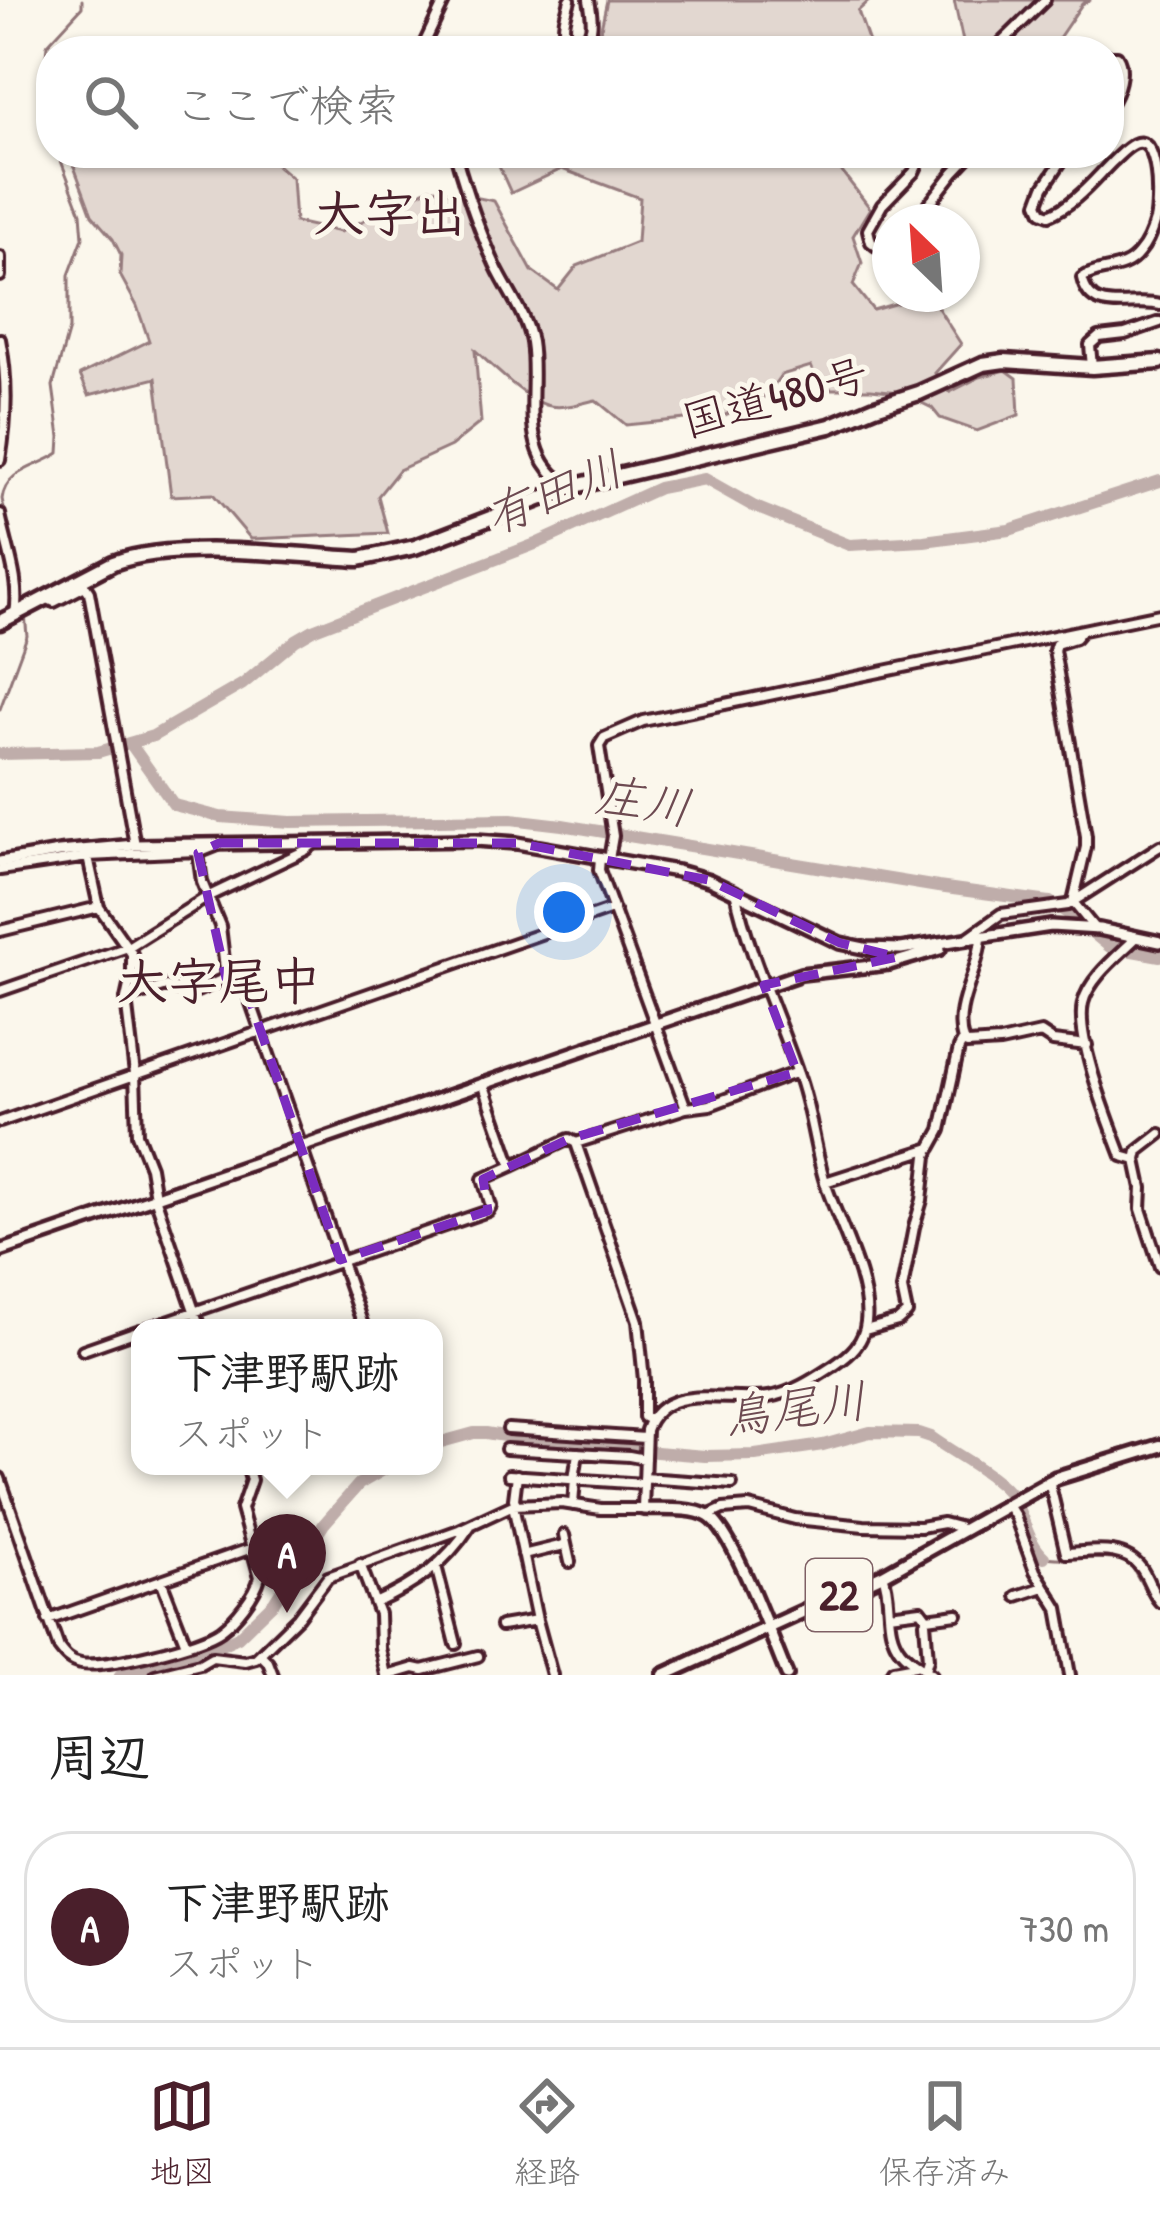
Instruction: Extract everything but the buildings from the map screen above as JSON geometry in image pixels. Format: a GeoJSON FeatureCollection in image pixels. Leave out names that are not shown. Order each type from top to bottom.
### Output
{"type":"FeatureCollection","features":[{"type":"Feature","properties":{"kind":"highway","name":"国道480号"},"geometry":{"type":"LineString","coordinates":[[0,622],[131,556],[209,552],[359,560],[415,547],[572,487],[830,426],[983,364],[1093,367],[1160,362]]}},
{"type":"Feature","properties":{"kind":"main road","name":"22"},"geometry":{"type":"LineString","coordinates":[[664,1675],[883,1575],[1049,1481],[1160,1446]]}},
{"type":"Feature","properties":{"kind":"street"},"geometry":{"type":"LineString","coordinates":[[428,36],[445,0]]}},
{"type":"Feature","properties":{"kind":"street"},"geometry":{"type":"LineString","coordinates":[[566,36],[564,15],[570,0]]}},
{"type":"Feature","properties":{"kind":"street"},"geometry":{"type":"LineString","coordinates":[[589,36],[590,0]]}},
{"type":"Feature","properties":{"kind":"street"},"geometry":{"type":"LineString","coordinates":[[1008,36],[1045,0]]}},
{"type":"Feature","properties":{"kind":"street"},"geometry":{"type":"LineString","coordinates":[[1124,150],[1136,143],[1150,146],[1158,168],[1154,224],[1141,252],[1125,266],[1082,278],[1088,293],[1100,302],[1160,305]]}},
{"type":"Feature","properties":{"kind":"street"},"geometry":{"type":"LineString","coordinates":[[460,168],[478,228],[528,329],[532,431],[554,478],[572,487]]}},
{"type":"Feature","properties":{"kind":"street"},"geometry":{"type":"LineString","coordinates":[[883,204],[916,168]]}},
{"type":"Feature","properties":{"kind":"street"},"geometry":{"type":"LineString","coordinates":[[929,204],[958,168]]}},
{"type":"Feature","properties":{"kind":"street"},"geometry":{"type":"LineString","coordinates":[[1057,168],[1038,203],[1042,212],[1054,214],[1106,168]]}},
{"type":"Feature","properties":{"kind":"street"},"geometry":{"type":"LineString","coordinates":[[0,257],[0,276]]}},
{"type":"Feature","properties":{"kind":"street"},"geometry":{"type":"LineString","coordinates":[[1093,367],[1090,345],[1099,337],[1160,322]]}},
{"type":"Feature","properties":{"kind":"street"},"geometry":{"type":"LineString","coordinates":[[0,339],[5,362],[0,460]]}},
{"type":"Feature","properties":{"kind":"street"},"geometry":{"type":"LineString","coordinates":[[0,514],[13,570],[14,616]]}},
{"type":"Feature","properties":{"kind":"street"},"geometry":{"type":"LineString","coordinates":[[46,598],[53,602],[85,586],[88,592],[135,842]]}},
{"type":"Feature","properties":{"kind":"street"},"geometry":{"type":"LineString","coordinates":[[686,1108],[599,870],[613,836],[599,746],[604,738],[643,721],[1160,614]]}},
{"type":"Feature","properties":{"kind":"street"},"geometry":{"type":"LineString","coordinates":[[1073,902],[1086,836],[1054,650],[1056,644],[1075,638],[1082,630]]}},
{"type":"Feature","properties":{"kind":"street"},"geometry":{"type":"LineString","coordinates":[[0,866],[135,842],[475,840],[517,843],[709,880],[840,943],[864,948],[962,941],[1051,926],[1095,928],[1160,942]]}},
{"type":"Feature","properties":{"kind":"street"},"geometry":{"type":"LineString","coordinates":[[0,991],[128,947],[208,896],[317,841]]}},
{"type":"Feature","properties":{"kind":"street"},"geometry":{"type":"LineString","coordinates":[[198,854],[219,843]]}},
{"type":"Feature","properties":{"kind":"street"},"geometry":{"type":"LineString","coordinates":[[0,1251],[801,974],[889,964],[962,941],[1001,914],[1061,908],[1160,846]]}},
{"type":"Feature","properties":{"kind":"street"},"geometry":{"type":"LineString","coordinates":[[0,866],[196,851],[202,882],[220,926],[226,978]]}},
{"type":"Feature","properties":{"kind":"street"},"geometry":{"type":"LineString","coordinates":[[59,852],[88,857]]}},
{"type":"Feature","properties":{"kind":"street"},"geometry":{"type":"LineString","coordinates":[[88,857],[99,908],[132,954],[126,999],[137,1134],[197,1319]]}},
{"type":"Feature","properties":{"kind":"street"},"geometry":{"type":"LineString","coordinates":[[643,1509],[645,1440],[650,1420],[663,1406],[679,1400],[751,1400],[783,1394],[845,1358],[865,1330],[867,1312],[855,1263],[825,1182],[812,1119],[735,891]]}},
{"type":"Feature","properties":{"kind":"street"},"geometry":{"type":"LineString","coordinates":[[1073,902],[1095,928]]}},
{"type":"Feature","properties":{"kind":"street"},"geometry":{"type":"LineString","coordinates":[[0,931],[99,908]]}},
{"type":"Feature","properties":{"kind":"street"},"geometry":{"type":"LineString","coordinates":[[0,1122],[612,908]]}},
{"type":"Feature","properties":{"kind":"street"},"geometry":{"type":"LineString","coordinates":[[981,938],[980,957],[961,1010],[963,1041],[1000,1042],[1042,1033],[1053,1041],[1087,1045]]}},
{"type":"Feature","properties":{"kind":"street"},"geometry":{"type":"LineString","coordinates":[[1136,938],[1089,989],[1082,1019],[1100,1097],[1122,1156],[1136,1160]]}},
{"type":"Feature","properties":{"kind":"street"},"geometry":{"type":"LineString","coordinates":[[889,949],[898,957],[889,964]]}},
{"type":"Feature","properties":{"kind":"street"},"geometry":{"type":"LineString","coordinates":[[126,999],[166,986],[197,991],[241,974],[361,1319]]}},
{"type":"Feature","properties":{"kind":"street"},"geometry":{"type":"LineString","coordinates":[[865,1330],[898,1321],[907,1312],[902,1289],[927,1156],[941,1130],[963,1041]]}},
{"type":"Feature","properties":{"kind":"street"},"geometry":{"type":"LineString","coordinates":[[576,1143],[686,1108],[710,1105],[797,1072]]}},
{"type":"Feature","properties":{"kind":"street"},"geometry":{"type":"LineString","coordinates":[[483,1083],[512,1166]]}},
{"type":"Feature","properties":{"kind":"street"},"geometry":{"type":"LineString","coordinates":[[1160,1133],[1138,1151],[1136,1160],[1141,1209],[1157,1243],[1160,1267]]}},
{"type":"Feature","properties":{"kind":"street"},"geometry":{"type":"LineString","coordinates":[[174,1319],[488,1210],[483,1180],[569,1139],[576,1143],[638,1321],[644,1417],[650,1420]]}},
{"type":"Feature","properties":{"kind":"street"},"geometry":{"type":"LineString","coordinates":[[825,1182],[931,1148]]}},
{"type":"Feature","properties":{"kind":"street"},"geometry":{"type":"LineString","coordinates":[[83,1350],[131,1333]]}},
{"type":"Feature","properties":{"kind":"street"},"geometry":{"type":"LineString","coordinates":[[508,1430],[645,1440]]}},
{"type":"Feature","properties":{"kind":"street"},"geometry":{"type":"LineString","coordinates":[[506,1449],[645,1458]]}},
{"type":"Feature","properties":{"kind":"street"},"geometry":{"type":"LineString","coordinates":[[573,1505],[578,1453]]}},
{"type":"Feature","properties":{"kind":"street"},"geometry":{"type":"LineString","coordinates":[[0,1478],[48,1619],[62,1652],[76,1663],[111,1661],[204,1640],[220,1631],[258,1585],[259,1571],[242,1508],[249,1475]]}},
{"type":"Feature","properties":{"kind":"street"},"geometry":{"type":"LineString","coordinates":[[552,1675],[524,1556],[513,1475],[732,1484]]}},
{"type":"Feature","properties":{"kind":"street"},"geometry":{"type":"LineString","coordinates":[[1049,1481],[1066,1553],[1127,1556],[1143,1570],[1160,1602]]}},
{"type":"Feature","properties":{"kind":"street"},"geometry":{"type":"LineString","coordinates":[[189,1675],[212,1656],[245,1661],[261,1655],[298,1617],[324,1580],[514,1504],[708,1516],[723,1509],[748,1508],[795,1520],[864,1526],[944,1523],[961,1531]]}},
{"type":"Feature","properties":{"kind":"street"},"geometry":{"type":"LineString","coordinates":[[1007,1504],[1033,1568],[1060,1615],[1070,1675]]}},
{"type":"Feature","properties":{"kind":"street"},"geometry":{"type":"LineString","coordinates":[[708,1516],[726,1535],[787,1675]]}},
{"type":"Feature","properties":{"kind":"street"},"geometry":{"type":"LineString","coordinates":[[375,1603],[398,1593],[452,1553],[472,1524]]}},
{"type":"Feature","properties":{"kind":"street"},"geometry":{"type":"LineString","coordinates":[[524,1556],[564,1540],[570,1562]]}},
{"type":"Feature","properties":{"kind":"street"},"geometry":{"type":"LineString","coordinates":[[48,1619],[252,1548]]}},
{"type":"Feature","properties":{"kind":"street"},"geometry":{"type":"LineString","coordinates":[[360,1564],[380,1621],[380,1648],[388,1675],[436,1671],[478,1656]]}},
{"type":"Feature","properties":{"kind":"street"},"geometry":{"type":"LineString","coordinates":[[436,1565],[456,1644]]}},
{"type":"Feature","properties":{"kind":"street"},"geometry":{"type":"LineString","coordinates":[[883,1575],[892,1635],[898,1648],[925,1670]]}},
{"type":"Feature","properties":{"kind":"street"},"geometry":{"type":"LineString","coordinates":[[161,1580],[186,1644]]}},
{"type":"Feature","properties":{"kind":"street"},"geometry":{"type":"LineString","coordinates":[[1017,1596],[1044,1587]]}},
{"type":"Feature","properties":{"kind":"street"},"geometry":{"type":"LineString","coordinates":[[890,1614],[918,1610],[927,1618],[957,1614]]}},
{"type":"Feature","properties":{"kind":"street"},"geometry":{"type":"LineString","coordinates":[[925,1670],[927,1618]]}},
{"type":"Feature","properties":{"kind":"street"},"geometry":{"type":"LineString","coordinates":[[501,1626],[537,1620]]}},
{"type":"Feature","properties":{"kind":"street"},"geometry":{"type":"LineString","coordinates":[[204,1640],[212,1656]]}},
{"type":"Feature","properties":{"kind":"street"},"geometry":{"type":"LineString","coordinates":[[261,1655],[273,1675]]}},
{"type":"Feature","properties":{"kind":"street"},"geometry":{"type":"LineString","coordinates":[[155,1675],[200,1664]]}},
{"type":"Feature","properties":{"kind":"street"},"geometry":{"type":"LineString","coordinates":[[890,1675],[893,1670],[925,1670]]}},
{"type":"Feature","properties":{"kind":"highlighted area"},"geometry":{"type":"Polygon","coordinates":[[[219,843],[517,843],[709,880],[840,943],[898,957],[764,985],[797,1072],[569,1139],[483,1179],[488,1211],[340,1260],[241,974],[226,978],[198,853],[219,843]]]}},
{"type":"Feature","properties":{"kind":"shaded area"},"geometry":{"type":"Polygon","coordinates":[[[607,0],[870,0],[858,11],[867,36],[599,36],[607,0]]]}},
{"type":"Feature","properties":{"kind":"shaded area"},"geometry":{"type":"Polygon","coordinates":[[[954,0],[1091,0],[1082,4],[1060,36],[962,36],[954,0]]]}},
{"type":"Feature","properties":{"kind":"shaded area"},"geometry":{"type":"Polygon","coordinates":[[[75,168],[280,168],[292,178],[295,222],[340,232],[430,188],[494,201],[532,271],[558,290],[577,266],[637,242],[640,198],[562,169],[511,193],[500,168],[842,168],[870,208],[853,236],[862,263],[853,285],[872,312],[941,312],[961,344],[935,373],[950,392],[1006,370],[1017,378],[1019,415],[977,431],[940,418],[932,408],[899,392],[821,389],[811,366],[781,375],[766,396],[725,415],[626,425],[596,400],[546,405],[509,381],[475,350],[481,422],[451,446],[399,470],[378,496],[388,533],[251,539],[213,494],[171,496],[156,378],[89,395],[80,375],[149,341],[120,275],[121,255],[92,215],[75,168]]]}},
{"type":"Feature","properties":{"kind":"waterway"},"geometry":{"type":"LineString","coordinates":[[55,36],[82,7],[82,0]]}},
{"type":"Feature","properties":{"kind":"waterway"},"geometry":{"type":"LineString","coordinates":[[17,569],[2,499],[5,489],[16,475],[59,453],[53,386],[69,329],[69,275],[83,238],[81,213],[64,168]]}},
{"type":"Feature","properties":{"kind":"waterway","name":"有田川"},"geometry":{"type":"LineString","coordinates":[[0,754],[98,752],[153,736],[243,684],[315,629],[538,543],[659,488],[705,479],[753,506],[849,545],[1009,530],[1160,481]]}},
{"type":"Feature","properties":{"kind":"waterway"},"geometry":{"type":"LineString","coordinates":[[18,578],[23,604]]}},
{"type":"Feature","properties":{"kind":"waterway"},"geometry":{"type":"LineString","coordinates":[[0,709],[27,636],[25,614]]}},
{"type":"Feature","properties":{"kind":"waterway","name":"庄川"},"geometry":{"type":"LineString","coordinates":[[130,743],[174,805],[220,817],[291,822],[511,819],[562,825],[1050,902],[1110,947],[1160,956]]}},
{"type":"Feature","properties":{"kind":"waterway","name":"鳥尾川"},"geometry":{"type":"LineString","coordinates":[[443,1442],[486,1433],[705,1456],[755,1455],[870,1432],[919,1433],[1005,1489],[1044,1557]]}},
{"type":"Feature","properties":{"kind":"waterway","name":"鳥尾川"},"geometry":{"type":"LineString","coordinates":[[120,1675],[167,1665],[238,1637],[274,1602],[324,1524],[359,1484],[374,1475]]}},
{"type":"Feature","properties":{"kind":"waterway","name":"鳥尾川"},"geometry":{"type":"LineString","coordinates":[[1044,1557],[1130,1563],[1151,1601],[1160,1607]]}},
{"type":"Feature","properties":{"kind":"place","name":"下津野駅跡"},"geometry":{"type":"Point","coordinates":[287,1613]}},
{"type":"Feature","properties":{"kind":"district","name":"大字出"},"geometry":{"type":"Point","coordinates":[390,213]}},
{"type":"Feature","properties":{"kind":"district","name":"大字尾中"},"geometry":{"type":"Point","coordinates":[219,981]}}]}
